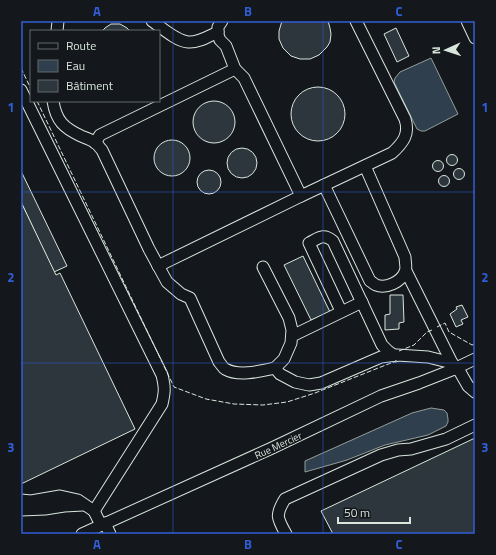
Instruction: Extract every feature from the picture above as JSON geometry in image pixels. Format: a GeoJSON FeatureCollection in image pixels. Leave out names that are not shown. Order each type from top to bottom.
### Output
{"type":"FeatureCollection","features":[{"type":"Feature","properties":{"kind":"street"},"geometry":{"type":"LineString","coordinates":[[152,21],[180,40],[188,42],[199,40],[218,32]]}},
{"type":"Feature","properties":{"kind":"street"},"geometry":{"type":"LineString","coordinates":[[222,21],[218,26],[218,35],[220,40],[226,46],[235,69],[244,78],[301,196]]}},
{"type":"Feature","properties":{"kind":"street"},"geometry":{"type":"LineString","coordinates":[[158,266],[301,196],[392,154],[396,150],[405,138],[407,124],[356,21]]}},
{"type":"Feature","properties":{"kind":"street"},"geometry":{"type":"LineString","coordinates":[[467,21],[475,38]]}},
{"type":"Feature","properties":{"kind":"street"},"geometry":{"type":"LineString","coordinates":[[95,143],[100,135],[235,69]]}},
{"type":"Feature","properties":{"kind":"street"},"geometry":{"type":"LineString","coordinates":[[21,90],[162,375],[165,386],[162,404],[90,508]]}},
{"type":"Feature","properties":{"kind":"street"},"geometry":{"type":"LineString","coordinates":[[53,102],[54,110],[58,119],[64,126],[95,143],[102,150],[158,266],[167,282],[182,294],[190,298],[219,362],[224,369],[243,373],[275,368],[284,359],[291,343],[292,330],[288,318],[263,267]]}},
{"type":"Feature","properties":{"kind":"street"},"geometry":{"type":"LineString","coordinates":[[365,166],[405,257],[406,271],[454,365],[468,386],[475,392]]}},
{"type":"Feature","properties":{"kind":"street"},"geometry":{"type":"LineString","coordinates":[[324,185],[370,281],[376,285],[391,285],[401,280],[406,271]]}},
{"type":"Feature","properties":{"kind":"street"},"geometry":{"type":"LineString","coordinates":[[342,311],[309,243],[324,236],[333,241],[382,345],[394,356]]}},
{"type":"Feature","properties":{"kind":"street"},"geometry":{"type":"LineString","coordinates":[[292,336],[362,302]]}},
{"type":"Feature","properties":{"kind":"street"},"geometry":{"type":"LineString","coordinates":[[275,368],[280,374],[295,382],[309,385],[321,383],[381,357],[428,357],[454,365]]}},
{"type":"Feature","properties":{"kind":"street","name":"Rue Mercier"},"geometry":{"type":"LineString","coordinates":[[82,534],[272,448],[381,396],[419,383],[454,365],[475,358]]}},
{"type":"Feature","properties":{"kind":"street"},"geometry":{"type":"LineString","coordinates":[[286,534],[279,522],[278,510],[284,499],[381,454],[411,449],[446,439],[475,425]]}},
{"type":"Feature","properties":{"kind":"street"},"geometry":{"type":"LineString","coordinates":[[21,500],[31,501],[60,496],[78,500],[90,508],[110,534]]}},
{"type":"Feature","properties":{"kind":"street"},"geometry":{"type":"LineString","coordinates":[[21,510],[45,509],[64,506],[90,508]]}},
{"type":"Feature","properties":{"kind":"water"},"geometry":{"type":"Polygon","coordinates":[[[431,58],[458,114],[425,131],[421,131],[417,129],[394,82],[395,78],[400,72],[431,58]]]}},
{"type":"Feature","properties":{"kind":"water"},"geometry":{"type":"Polygon","coordinates":[[[431,408],[444,410],[447,413],[448,422],[446,426],[428,435],[385,445],[347,460],[305,472],[305,461],[412,413],[431,408]]]}},
{"type":"Feature","properties":{"kind":"building"},"geometry":{"type":"Polygon","coordinates":[[[282,21],[328,21],[331,34],[330,42],[319,55],[310,59],[300,59],[291,56],[283,48],[279,39],[279,31],[282,21]]]}},
{"type":"Feature","properties":{"kind":"building"},"geometry":{"type":"Polygon","coordinates":[[[111,24],[120,24],[129,30],[103,30],[111,24]]]}},
{"type":"Feature","properties":{"kind":"building"},"geometry":{"type":"Polygon","coordinates":[[[396,28],[409,56],[397,62],[384,34],[396,28]]]}},
{"type":"Feature","properties":{"kind":"building"},"geometry":{"type":"Polygon","coordinates":[[[318,87],[328,89],[337,95],[343,104],[345,114],[343,124],[337,133],[328,139],[318,141],[308,139],[299,133],[293,124],[291,114],[293,104],[299,95],[308,89],[318,87]]]}},
{"type":"Feature","properties":{"kind":"building"},"geometry":{"type":"Polygon","coordinates":[[[210,101],[218,101],[226,104],[232,110],[235,122],[232,134],[226,140],[218,143],[210,143],[202,140],[196,134],[193,126],[193,118],[196,110],[202,104],[210,101]]]}},
{"type":"Feature","properties":{"kind":"building"},"geometry":{"type":"Polygon","coordinates":[[[172,140],[182,143],[187,148],[190,158],[187,168],[182,173],[172,176],[162,173],[157,168],[154,158],[157,148],[162,143],[172,140]]]}},
{"type":"Feature","properties":{"kind":"building"},"geometry":{"type":"Polygon","coordinates":[[[242,148],[248,149],[256,157],[256,169],[248,177],[242,178],[236,177],[228,169],[227,163],[228,157],[236,149],[242,148]]]}},
{"type":"Feature","properties":{"kind":"building"},"geometry":{"type":"Polygon","coordinates":[[[452,154],[456,156],[458,160],[456,164],[452,166],[448,164],[446,160],[448,156],[452,154]]]}},
{"type":"Feature","properties":{"kind":"building"},"geometry":{"type":"Polygon","coordinates":[[[438,160],[442,162],[444,166],[442,170],[438,172],[434,170],[432,166],[434,162],[438,160]]]}},
{"type":"Feature","properties":{"kind":"building"},"geometry":{"type":"Polygon","coordinates":[[[459,168],[463,170],[465,174],[463,178],[459,180],[455,178],[453,174],[455,170],[459,168]]]}},
{"type":"Feature","properties":{"kind":"building"},"geometry":{"type":"Polygon","coordinates":[[[209,170],[218,173],[221,182],[218,191],[209,194],[200,191],[197,182],[200,173],[209,170]]]}},
{"type":"Feature","properties":{"kind":"building"},"geometry":{"type":"Polygon","coordinates":[[[21,171],[67,266],[54,272],[21,202],[21,171]]]}},
{"type":"Feature","properties":{"kind":"building"},"geometry":{"type":"Polygon","coordinates":[[[444,175],[448,177],[450,181],[448,185],[444,187],[440,185],[438,181],[440,177],[444,175]]]}},
{"type":"Feature","properties":{"kind":"building"},"geometry":{"type":"Polygon","coordinates":[[[21,202],[56,275],[60,273],[135,429],[21,484],[21,202]]]}},
{"type":"Feature","properties":{"kind":"building"},"geometry":{"type":"Polygon","coordinates":[[[303,256],[330,312],[311,320],[284,265],[303,256]]]}},
{"type":"Feature","properties":{"kind":"building"},"geometry":{"type":"Polygon","coordinates":[[[390,295],[403,295],[404,322],[399,323],[399,329],[385,330],[385,315],[390,314],[390,295]]]}},
{"type":"Feature","properties":{"kind":"building"},"geometry":{"type":"Polygon","coordinates":[[[462,305],[468,317],[461,320],[463,324],[456,327],[450,314],[457,309],[456,307],[462,305]]]}},
{"type":"Feature","properties":{"kind":"building"},"geometry":{"type":"Polygon","coordinates":[[[475,438],[475,534],[333,534],[321,511],[475,438]]]}},
{"type":"Feature","properties":{"kind":"fence"},"geometry":{"type":"LineString","coordinates":[[21,68],[30,87]]}},
{"type":"Feature","properties":{"kind":"fence"},"geometry":{"type":"LineString","coordinates":[[37,102],[174,387],[206,399],[234,404],[263,405],[287,402],[315,393],[396,360]]}},
{"type":"Feature","properties":{"kind":"fence"},"geometry":{"type":"LineString","coordinates":[[437,327],[445,323],[449,332],[472,345],[475,344]]}},
{"type":"Feature","properties":{"kind":"fence"},"geometry":{"type":"LineString","coordinates":[[399,351],[414,345],[427,332],[432,330]]}}]}
